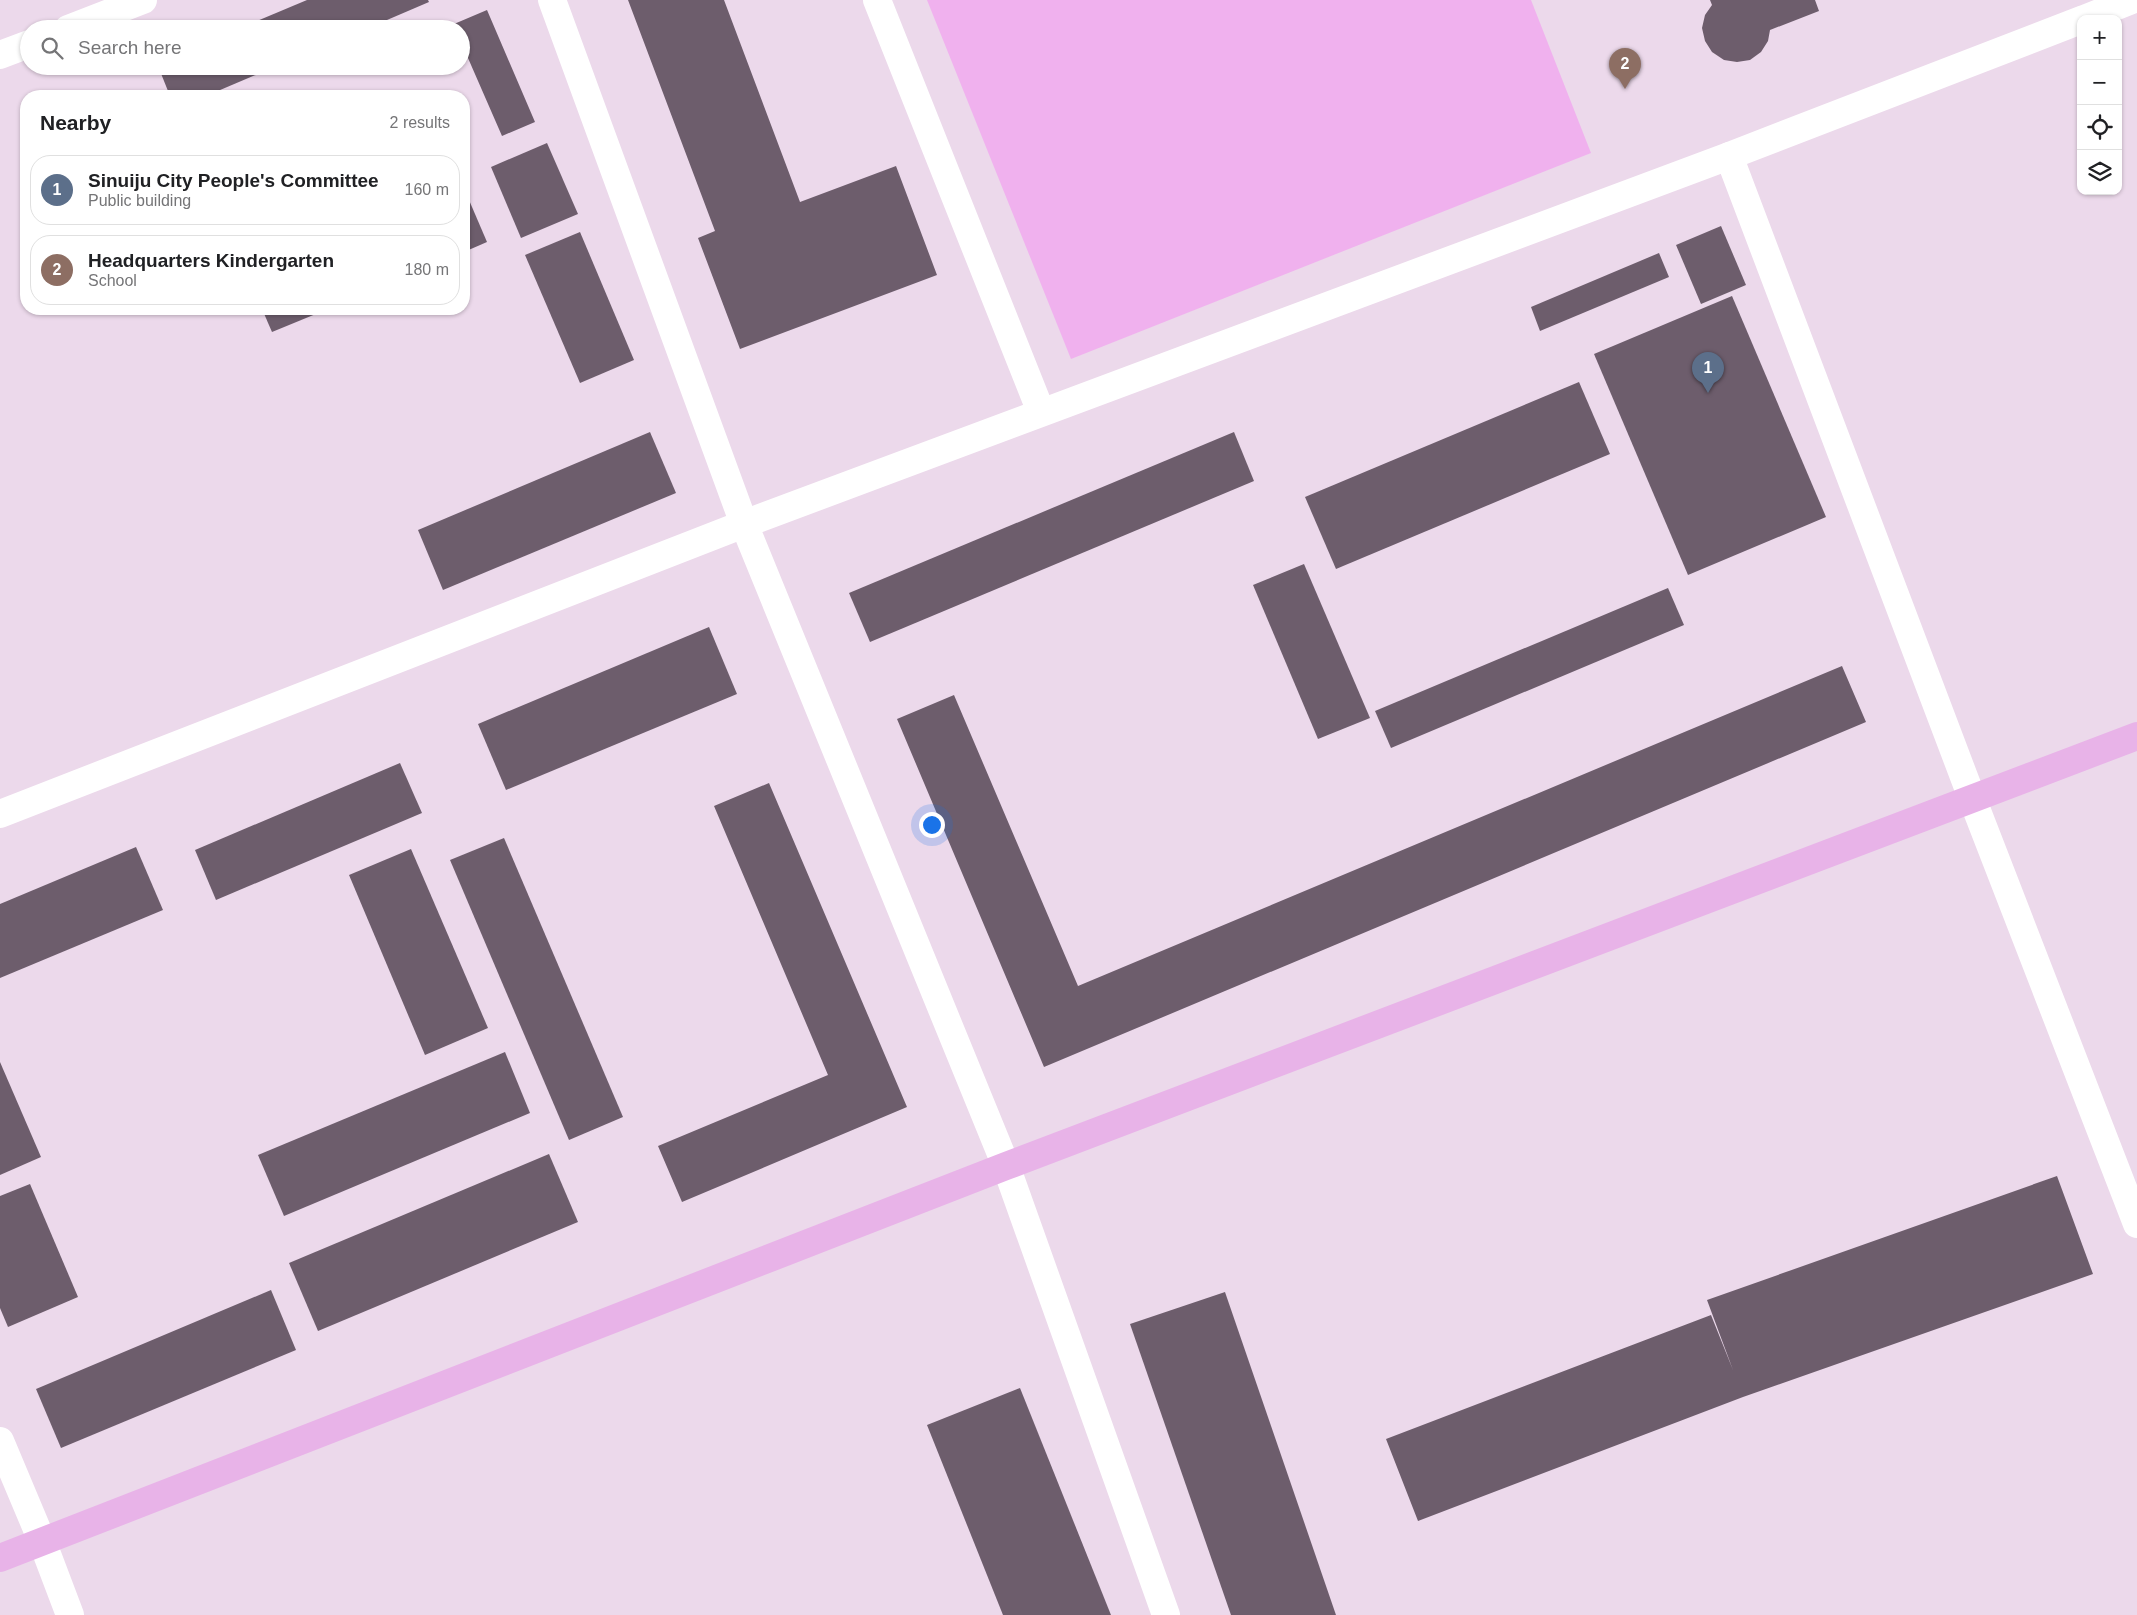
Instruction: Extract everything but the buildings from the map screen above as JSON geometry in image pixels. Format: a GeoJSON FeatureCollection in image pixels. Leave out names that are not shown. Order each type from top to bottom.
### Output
{"type":"FeatureCollection","features":[{"type":"Feature","properties":{"kind":"main road"},"geometry":{"type":"LineString","coordinates":[[0,1558],[1006,1166],[2137,736]]}},
{"type":"Feature","properties":{"kind":"street"},"geometry":{"type":"LineString","coordinates":[[91,20],[142,0]]}},
{"type":"Feature","properties":{"kind":"street"},"geometry":{"type":"LineString","coordinates":[[552,0],[744,524],[1006,1166],[1166,1615]]}},
{"type":"Feature","properties":{"kind":"street"},"geometry":{"type":"LineString","coordinates":[[877,0],[1041,412]]}},
{"type":"Feature","properties":{"kind":"street"},"geometry":{"type":"LineString","coordinates":[[2093,15],[2132,0]]}},
{"type":"Feature","properties":{"kind":"street"},"geometry":{"type":"LineString","coordinates":[[0,814],[744,524],[1729,156],[2077,21]]}},
{"type":"Feature","properties":{"kind":"street"},"geometry":{"type":"LineString","coordinates":[[0,55],[20,47]]}},
{"type":"Feature","properties":{"kind":"street"},"geometry":{"type":"LineString","coordinates":[[1729,156],[1972,798],[2137,1224]]}},
{"type":"Feature","properties":{"kind":"street"},"geometry":{"type":"LineString","coordinates":[[0,1441],[42,1541],[70,1615]]}},
{"type":"Feature","properties":{"kind":"shaded area"},"geometry":{"type":"Polygon","coordinates":[[[927,0],[1531,0],[1591,153],[1071,359],[927,0]]]}},
{"type":"Feature","properties":{"kind":"place","name":"Headquarters Kindergarten"},"geometry":{"type":"Point","coordinates":[1625,89]}},
{"type":"Feature","properties":{"kind":"place","name":"Sinuiju City People's Committee"},"geometry":{"type":"Point","coordinates":[1708,393]}}]}
